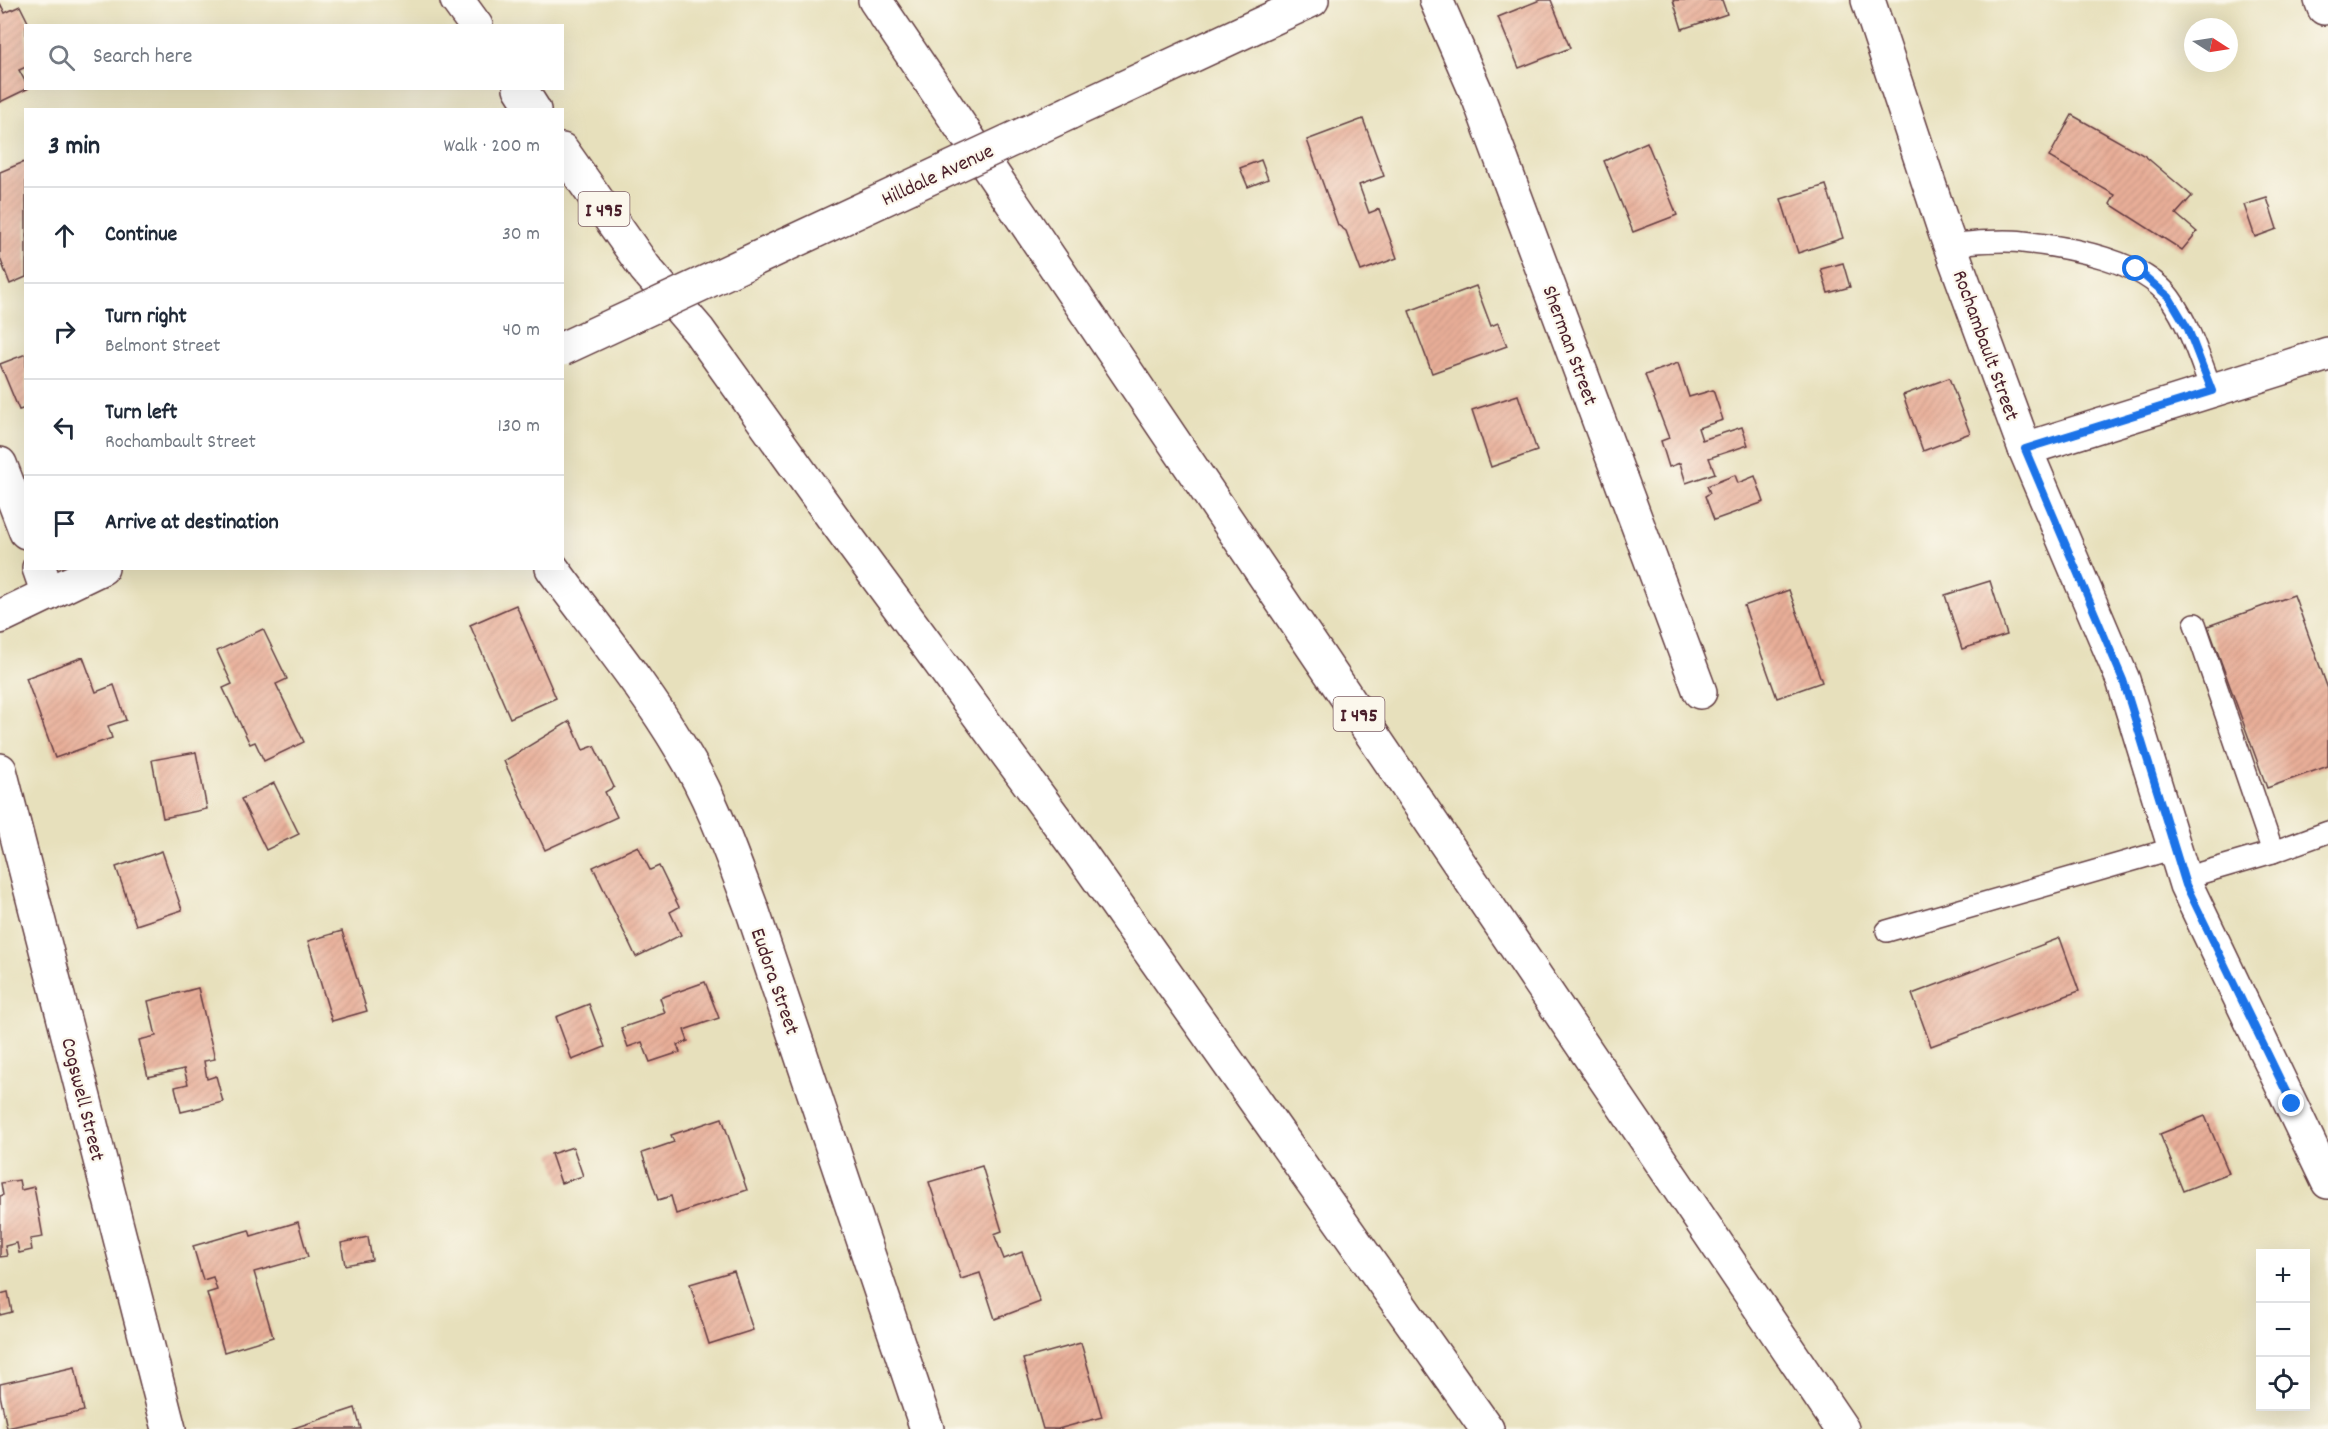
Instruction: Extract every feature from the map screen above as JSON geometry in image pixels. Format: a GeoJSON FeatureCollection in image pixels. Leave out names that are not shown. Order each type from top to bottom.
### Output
{"type":"FeatureCollection","features":[{"type":"Feature","properties":{"kind":"main road"},"geometry":{"type":"LineString","coordinates":[[457,0],[475,24]]}},
{"type":"Feature","properties":{"kind":"main road","name":"I 495"},"geometry":{"type":"LineString","coordinates":[[875,0],[1842,1429]]}},
{"type":"Feature","properties":{"kind":"main road","name":"Hilldale Avenue"},"geometry":{"type":"LineString","coordinates":[[564,348],[1312,0]]}},
{"type":"Feature","properties":{"kind":"main road","name":"Sherman Street"},"geometry":{"type":"LineString","coordinates":[[1436,0],[1479,99],[1700,692]]}},
{"type":"Feature","properties":{"kind":"main road","name":"Rochambault Street"},"geometry":{"type":"LineString","coordinates":[[1868,0],[1949,244],[2025,449],[2123,680],[2179,863],[2328,1182]]}},
{"type":"Feature","properties":{"kind":"main road"},"geometry":{"type":"LineString","coordinates":[[521,90],[533,108]]}},
{"type":"Feature","properties":{"kind":"main road","name":"I 495"},"geometry":{"type":"LineString","coordinates":[[564,153],[645,268],[699,331],[838,525],[1076,847],[1488,1429]]}},
{"type":"Feature","properties":{"kind":"main road"},"geometry":{"type":"LineString","coordinates":[[2025,449],[2328,354]]}},
{"type":"Feature","properties":{"kind":"main road"},"geometry":{"type":"LineString","coordinates":[[0,464],[24,527]]}},
{"type":"Feature","properties":{"kind":"main road"},"geometry":{"type":"LineString","coordinates":[[0,617],[44,581],[93,570]]}},
{"type":"Feature","properties":{"kind":"main road","name":"Eudora Street"},"geometry":{"type":"LineString","coordinates":[[553,570],[643,691],[683,751],[722,829],[757,924],[927,1429]]}},
{"type":"Feature","properties":{"kind":"main road","name":"Cogswell Street"},"geometry":{"type":"LineString","coordinates":[[0,770],[169,1429]]}},
{"type":"Feature","properties":{"kind":"lane"},"geometry":{"type":"LineString","coordinates":[[1949,244],[2022,242],[2093,254],[2136,269],[2169,297],[2188,329],[2212,391]]}},
{"type":"Feature","properties":{"kind":"lane"},"geometry":{"type":"LineString","coordinates":[[2195,624],[2273,852]]}},
{"type":"Feature","properties":{"kind":"lane"},"geometry":{"type":"LineString","coordinates":[[1887,932],[2179,863],[2273,852],[2328,832]]}},
{"type":"Feature","properties":{"kind":"building"},"geometry":{"type":"Polygon","coordinates":[[[1540,0],[1551,0],[1570,48],[1519,68],[1498,17],[1540,0]]]}},
{"type":"Feature","properties":{"kind":"building"},"geometry":{"type":"Polygon","coordinates":[[[1673,0],[1722,0],[1727,14],[1682,29],[1673,0]]]}},
{"type":"Feature","properties":{"kind":"building"},"geometry":{"type":"Polygon","coordinates":[[[0,3],[5,13],[20,6],[29,24],[24,24],[24,68],[19,70],[24,79],[25,90],[0,102],[0,3]]]}},
{"type":"Feature","properties":{"kind":"building"},"geometry":{"type":"Polygon","coordinates":[[[2072,115],[2145,156],[2192,196],[2176,214],[2197,232],[2182,250],[2110,204],[2115,195],[2049,157],[2072,115]]]}},
{"type":"Feature","properties":{"kind":"building"},"geometry":{"type":"Polygon","coordinates":[[[1363,119],[1384,176],[1359,185],[1369,213],[1379,209],[1397,258],[1361,271],[1346,231],[1338,225],[1307,140],[1363,119]]]}},
{"type":"Feature","properties":{"kind":"building"},"geometry":{"type":"Polygon","coordinates":[[[1647,142],[1677,215],[1633,232],[1604,161],[1647,142]]]}},
{"type":"Feature","properties":{"kind":"building"},"geometry":{"type":"Polygon","coordinates":[[[1261,160],[1268,179],[1248,187],[1240,168],[1261,160]]]}},
{"type":"Feature","properties":{"kind":"building"},"geometry":{"type":"Polygon","coordinates":[[[24,162],[24,278],[10,284],[0,258],[0,172],[24,162]]]}},
{"type":"Feature","properties":{"kind":"building"},"geometry":{"type":"Polygon","coordinates":[[[1826,185],[1843,238],[1798,253],[1781,199],[1826,185]]]}},
{"type":"Feature","properties":{"kind":"building"},"geometry":{"type":"Polygon","coordinates":[[[2267,198],[2277,229],[2255,237],[2244,205],[2267,198]]]}},
{"type":"Feature","properties":{"kind":"building"},"geometry":{"type":"Polygon","coordinates":[[[1843,263],[1850,287],[1828,293],[1821,269],[1843,263]]]}},
{"type":"Feature","properties":{"kind":"building"},"geometry":{"type":"Polygon","coordinates":[[[1476,286],[1491,326],[1498,323],[1507,346],[1432,373],[1409,311],[1476,286]]]}},
{"type":"Feature","properties":{"kind":"building"},"geometry":{"type":"Polygon","coordinates":[[[24,355],[24,409],[19,410],[0,364],[24,355]]]}},
{"type":"Feature","properties":{"kind":"building"},"geometry":{"type":"Polygon","coordinates":[[[1678,363],[1689,397],[1713,390],[1723,420],[1698,428],[1702,440],[1742,427],[1748,445],[1709,458],[1715,473],[1686,483],[1680,463],[1669,467],[1661,441],[1669,438],[1645,375],[1678,363]]]}},
{"type":"Feature","properties":{"kind":"building"},"geometry":{"type":"Polygon","coordinates":[[[1949,378],[1970,433],[1923,451],[1903,395],[1949,378]]]}},
{"type":"Feature","properties":{"kind":"building"},"geometry":{"type":"Polygon","coordinates":[[[1518,395],[1537,451],[1491,467],[1472,410],[1518,395]]]}},
{"type":"Feature","properties":{"kind":"building"},"geometry":{"type":"Polygon","coordinates":[[[1735,475],[1738,483],[1755,476],[1764,502],[1714,520],[1705,496],[1710,493],[1707,486],[1735,475]]]}},
{"type":"Feature","properties":{"kind":"building"},"geometry":{"type":"Polygon","coordinates":[[[1990,581],[2007,635],[1962,649],[1945,595],[1990,581]]]}},
{"type":"Feature","properties":{"kind":"building"},"geometry":{"type":"Polygon","coordinates":[[[1789,590],[1822,682],[1777,698],[1744,606],[1789,590]]]}},
{"type":"Feature","properties":{"kind":"building"},"geometry":{"type":"Polygon","coordinates":[[[2294,595],[2328,689],[2328,766],[2267,788],[2208,626],[2294,595]]]}},
{"type":"Feature","properties":{"kind":"building"},"geometry":{"type":"Polygon","coordinates":[[[516,605],[556,698],[510,718],[470,625],[516,605]]]}},
{"type":"Feature","properties":{"kind":"building"},"geometry":{"type":"Polygon","coordinates":[[[263,629],[287,679],[276,684],[304,742],[264,761],[255,742],[250,744],[223,688],[232,684],[217,651],[263,629]]]}},
{"type":"Feature","properties":{"kind":"building"},"geometry":{"type":"Polygon","coordinates":[[[83,657],[96,692],[114,685],[126,720],[108,726],[112,738],[55,758],[26,678],[83,657]]]}},
{"type":"Feature","properties":{"kind":"building"},"geometry":{"type":"Polygon","coordinates":[[[570,721],[583,750],[594,746],[614,787],[605,792],[617,817],[545,850],[504,761],[570,721]]]}},
{"type":"Feature","properties":{"kind":"building"},"geometry":{"type":"Polygon","coordinates":[[[196,752],[207,809],[163,818],[152,760],[196,752]]]}},
{"type":"Feature","properties":{"kind":"building"},"geometry":{"type":"Polygon","coordinates":[[[274,783],[299,834],[266,850],[241,799],[274,783]]]}},
{"type":"Feature","properties":{"kind":"building"},"geometry":{"type":"Polygon","coordinates":[[[638,846],[650,870],[659,866],[679,907],[670,912],[681,935],[636,957],[593,867],[638,846]]]}},
{"type":"Feature","properties":{"kind":"building"},"geometry":{"type":"Polygon","coordinates":[[[162,851],[182,910],[136,925],[116,867],[162,851]]]}},
{"type":"Feature","properties":{"kind":"building"},"geometry":{"type":"Polygon","coordinates":[[[342,931],[367,1011],[332,1021],[308,941],[342,931]]]}},
{"type":"Feature","properties":{"kind":"building"},"geometry":{"type":"Polygon","coordinates":[[[2060,938],[2079,991],[1931,1046],[1912,994],[2060,938]]]}},
{"type":"Feature","properties":{"kind":"building"},"geometry":{"type":"Polygon","coordinates":[[[705,982],[719,1018],[684,1030],[688,1041],[677,1045],[680,1052],[650,1062],[642,1042],[628,1047],[621,1028],[665,1013],[660,998],[705,982]]]}},
{"type":"Feature","properties":{"kind":"building"},"geometry":{"type":"Polygon","coordinates":[[[198,988],[215,1059],[204,1061],[207,1079],[216,1076],[223,1102],[181,1112],[175,1087],[188,1084],[184,1069],[148,1077],[139,1040],[156,1036],[148,1001],[198,988]]]}},
{"type":"Feature","properties":{"kind":"building"},"geometry":{"type":"Polygon","coordinates":[[[589,1004],[605,1047],[572,1060],[556,1017],[589,1004]]]}},
{"type":"Feature","properties":{"kind":"building"},"geometry":{"type":"Polygon","coordinates":[[[2205,1116],[2229,1173],[2183,1191],[2160,1134],[2205,1116]]]}},
{"type":"Feature","properties":{"kind":"building"},"geometry":{"type":"Polygon","coordinates":[[[722,1118],[747,1190],[676,1214],[671,1196],[658,1200],[642,1153],[674,1142],[671,1135],[722,1118]]]}},
{"type":"Feature","properties":{"kind":"building"},"geometry":{"type":"Polygon","coordinates":[[[573,1147],[583,1176],[561,1183],[551,1154],[573,1147]]]}},
{"type":"Feature","properties":{"kind":"building"},"geometry":{"type":"Polygon","coordinates":[[[982,1166],[1002,1231],[994,1234],[1004,1259],[1022,1252],[1040,1302],[995,1319],[980,1273],[961,1279],[929,1182],[982,1166]]]}},
{"type":"Feature","properties":{"kind":"building"},"geometry":{"type":"Polygon","coordinates":[[[19,1180],[21,1190],[34,1187],[43,1237],[30,1239],[32,1250],[19,1253],[17,1243],[5,1246],[7,1256],[0,1257],[0,1196],[3,1195],[1,1183],[19,1180]]]}},
{"type":"Feature","properties":{"kind":"building"},"geometry":{"type":"Polygon","coordinates":[[[298,1222],[308,1257],[254,1272],[273,1337],[224,1352],[207,1293],[217,1290],[213,1277],[203,1280],[193,1246],[249,1230],[251,1236],[298,1222]]]}},
{"type":"Feature","properties":{"kind":"building"},"geometry":{"type":"Polygon","coordinates":[[[368,1237],[372,1260],[345,1265],[341,1243],[368,1237]]]}},
{"type":"Feature","properties":{"kind":"building"},"geometry":{"type":"Polygon","coordinates":[[[734,1271],[753,1330],[709,1344],[690,1284],[734,1271]]]}},
{"type":"Feature","properties":{"kind":"building"},"geometry":{"type":"Polygon","coordinates":[[[8,1292],[12,1312],[0,1315],[0,1294],[8,1292]]]}},
{"type":"Feature","properties":{"kind":"building"},"geometry":{"type":"Polygon","coordinates":[[[1081,1343],[1102,1417],[1058,1429],[1043,1429],[1023,1359],[1081,1343]]]}},
{"type":"Feature","properties":{"kind":"building"},"geometry":{"type":"Polygon","coordinates":[[[75,1367],[84,1411],[7,1428],[0,1384],[75,1367]]]}},
{"type":"Feature","properties":{"kind":"building"},"geometry":{"type":"Polygon","coordinates":[[[355,1408],[361,1429],[291,1429],[355,1408]]]}},
{"type":"Feature","properties":{"kind":"route"},"geometry":{"type":"LineString","coordinates":[[2136,269],[2169,297],[2188,329],[2212,391],[2025,449],[2123,680],[2186,885],[2292,1104]]}}]}
